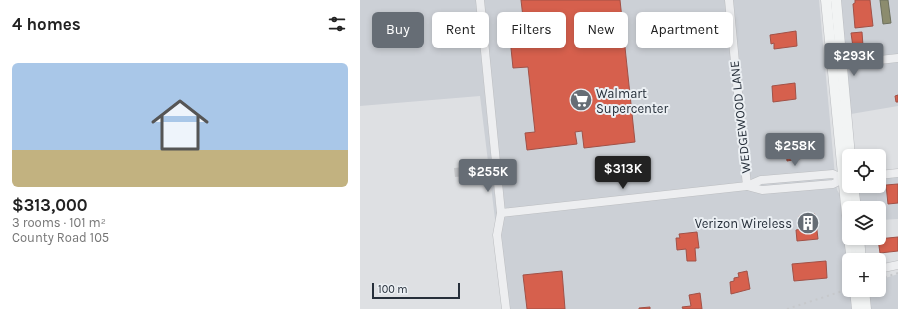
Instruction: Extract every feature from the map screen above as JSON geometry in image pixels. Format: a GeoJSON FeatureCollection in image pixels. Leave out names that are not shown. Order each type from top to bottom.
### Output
{"type":"FeatureCollection","features":[{"type":"Feature","properties":{"kind":"main road"},"geometry":{"type":"LineString","coordinates":[[826,0],[843,149]]}},
{"type":"Feature","properties":{"kind":"main road"},"geometry":{"type":"LineString","coordinates":[[836,0],[849,149]]}},
{"type":"Feature","properties":{"kind":"main road"},"geometry":{"type":"LineString","coordinates":[[856,297],[857,309]]}},
{"type":"Feature","properties":{"kind":"main road"},"geometry":{"type":"LineString","coordinates":[[865,297],[866,309]]}},
{"type":"Feature","properties":{"kind":"street"},"geometry":{"type":"LineString","coordinates":[[480,0],[501,212],[497,235],[506,309]]}},
{"type":"Feature","properties":{"kind":"street","name":"WEDGEWOOD LANE"},"geometry":{"type":"LineString","coordinates":[[729,0],[747,186]]}},
{"type":"Feature","properties":{"kind":"street"},"geometry":{"type":"LineString","coordinates":[[832,59],[842,64],[898,58]]}},
{"type":"Feature","properties":{"kind":"street"},"geometry":{"type":"LineString","coordinates":[[886,174],[898,173]]}},
{"type":"Feature","properties":{"kind":"street"},"geometry":{"type":"LineString","coordinates":[[501,212],[747,186],[762,190],[833,184],[842,180]]}},
{"type":"Feature","properties":{"kind":"street"},"geometry":{"type":"LineString","coordinates":[[886,268],[898,265]]}},
{"type":"Feature","properties":{"kind":"shaded area"},"geometry":{"type":"Polygon","coordinates":[[[360,0],[476,0],[477,12],[432,12],[432,48],[481,48],[497,216],[486,48],[489,48],[489,12],[484,12],[483,0],[819,0],[835,176],[837,190],[842,201],[842,245],[847,245],[848,253],[842,253],[842,297],[852,297],[853,309],[506,309],[480,96],[360,106],[360,0]]]}},
{"type":"Feature","properties":{"kind":"shaded area"},"geometry":{"type":"Polygon","coordinates":[[[841,0],[898,0],[898,106],[851,114],[841,0]]]}},
{"type":"Feature","properties":{"kind":"shaded area"},"geometry":{"type":"Polygon","coordinates":[[[898,177],[898,219],[886,220],[886,201],[859,201],[859,193],[886,193],[886,178],[898,177]]]}},
{"type":"Feature","properties":{"kind":"shaded area"},"geometry":{"type":"Polygon","coordinates":[[[898,274],[898,309],[870,309],[869,297],[886,297],[886,278],[898,274]]]}},
{"type":"Feature","properties":{"kind":"building: Shops","name":"Walmart Supercenter"},"geometry":{"type":"Polygon","coordinates":[[[521,0],[620,0],[621,12],[574,12],[574,48],[625,48],[635,142],[584,148],[582,131],[575,132],[577,144],[527,150],[525,133],[535,132],[528,67],[513,68],[511,48],[566,48],[566,12],[522,12],[521,0]]]}},
{"type":"Feature","properties":{"kind":"building: Shops"},"geometry":{"type":"Polygon","coordinates":[[[855,0],[870,0],[873,26],[855,28],[853,4],[855,3],[855,0]]]}},
{"type":"Feature","properties":{"kind":"building: Shops"},"geometry":{"type":"Polygon","coordinates":[[[796,31],[797,46],[774,49],[774,43],[771,44],[770,35],[796,31]]]}},
{"type":"Feature","properties":{"kind":"building: Shops"},"geometry":{"type":"Polygon","coordinates":[[[862,32],[863,46],[853,47],[851,33],[862,32]]]}},
{"type":"Feature","properties":{"kind":"building: Shops"},"geometry":{"type":"Polygon","coordinates":[[[795,83],[796,99],[773,102],[772,86],[795,83]]]}},
{"type":"Feature","properties":{"kind":"building: Shops"},"geometry":{"type":"Polygon","coordinates":[[[898,95],[898,102],[896,102],[895,96],[898,95]]]}},
{"type":"Feature","properties":{"kind":"building: Shops"},"geometry":{"type":"Polygon","coordinates":[[[786,150],[810,150],[809,157],[787,161],[786,150]]]}},
{"type":"Feature","properties":{"kind":"building: Shops"},"geometry":{"type":"Polygon","coordinates":[[[898,184],[898,203],[888,204],[886,185],[898,184]]]}},
{"type":"Feature","properties":{"kind":"building: Shops","name":"Verizon Wireless"},"geometry":{"type":"Polygon","coordinates":[[[815,214],[818,239],[797,241],[796,230],[801,229],[799,216],[815,214]]]}},
{"type":"Feature","properties":{"kind":"building: Shops"},"geometry":{"type":"Polygon","coordinates":[[[697,232],[699,248],[695,248],[696,261],[687,261],[686,249],[677,250],[676,238],[680,238],[679,234],[697,232]]]}},
{"type":"Feature","properties":{"kind":"building: Shops"},"geometry":{"type":"Polygon","coordinates":[[[898,237],[898,251],[880,253],[879,245],[886,245],[886,238],[898,237]]]}},
{"type":"Feature","properties":{"kind":"building: Shops"},"geometry":{"type":"Polygon","coordinates":[[[826,261],[827,278],[794,281],[792,264],[826,261]]]}},
{"type":"Feature","properties":{"kind":"building: Shops"},"geometry":{"type":"Polygon","coordinates":[[[562,271],[565,309],[527,309],[523,275],[562,271]]]}},
{"type":"Feature","properties":{"kind":"building: Shops"},"geometry":{"type":"Polygon","coordinates":[[[747,271],[750,289],[731,294],[730,282],[734,281],[734,278],[739,277],[738,273],[747,271]]]}},
{"type":"Feature","properties":{"kind":"building: Shops"},"geometry":{"type":"Polygon","coordinates":[[[700,293],[702,309],[683,309],[682,307],[691,306],[689,295],[700,293]]]}},
{"type":"Feature","properties":{"kind":"building: Shops"},"geometry":{"type":"Polygon","coordinates":[[[650,307],[650,309],[639,309],[639,308],[650,307]]]}},
{"type":"Feature","properties":{"kind":"building: Industry"},"geometry":{"type":"Polygon","coordinates":[[[880,0],[888,0],[891,23],[883,24],[880,0]]]}},
{"type":"Feature","properties":{"kind":"building: Other"},"geometry":{"type":"Polygon","coordinates":[[[465,167],[466,176],[455,177],[454,168],[465,167]]]}},
{"type":"Feature","properties":{"kind":"railway"},"geometry":{"type":"LineString","coordinates":[[886,277],[898,273]]}},
{"type":"Feature","properties":{"kind":"railway"},"geometry":{"type":"LineString","coordinates":[[787,309],[842,291]]}},
{"type":"Feature","properties":{"kind":"place","name":"Walmart Supercenter"},"geometry":{"type":"Point","coordinates":[581,100]}},
{"type":"Feature","properties":{"kind":"place","name":"Verizon Wireless"},"geometry":{"type":"Point","coordinates":[808,223]}}]}
